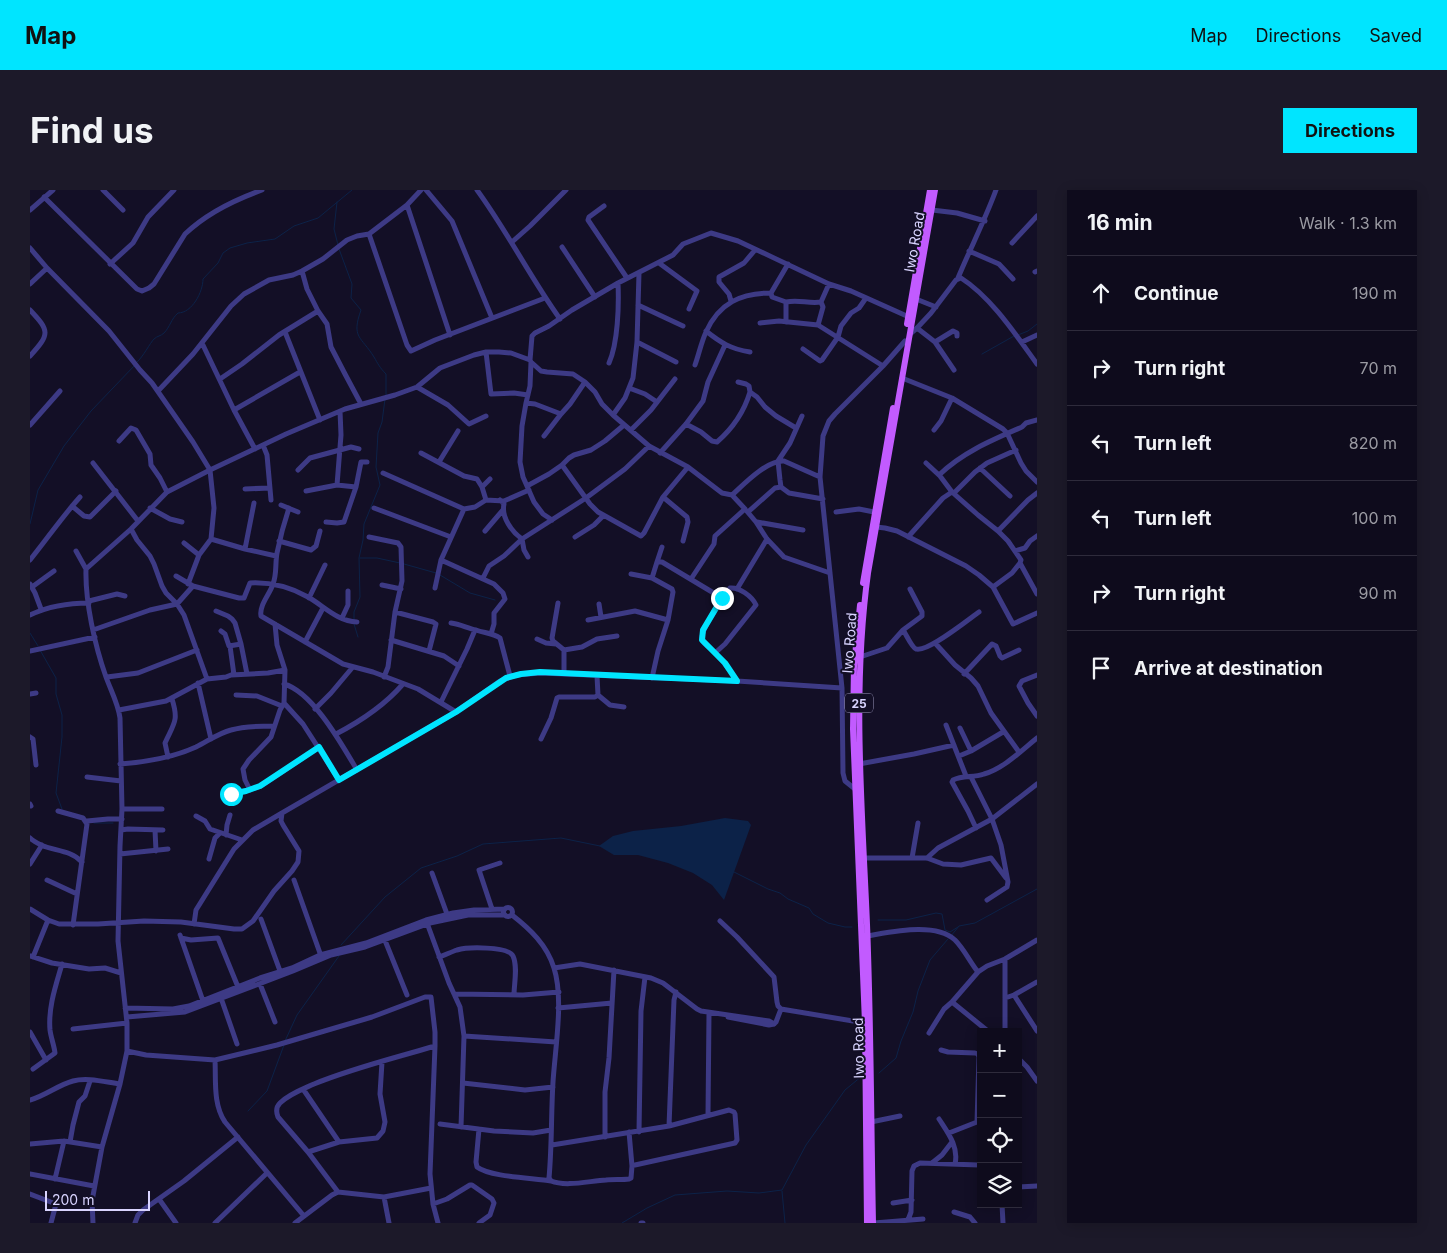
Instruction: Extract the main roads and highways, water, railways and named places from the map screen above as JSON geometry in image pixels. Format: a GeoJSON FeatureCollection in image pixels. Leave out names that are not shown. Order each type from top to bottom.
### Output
{"type":"FeatureCollection","features":[{"type":"Feature","properties":{"kind":"main road","name":"Iwo Road"},"geometry":{"type":"LineString","coordinates":[[874,1223],[870,1196],[859,828],[858,727],[860,657],[865,596],[884,469],[930,190]]}},
{"type":"Feature","properties":{"kind":"main road","name":"Iwo Road"},"geometry":{"type":"LineString","coordinates":[[868,1223],[872,1122],[867,936],[863,858],[855,789],[853,729],[854,666],[862,591],[874,512],[902,378],[936,190]]}},
{"type":"Feature","properties":{"kind":"water"},"geometry":{"type":"Polygon","coordinates":[[[725,818],[748,821],[751,825],[724,900],[712,885],[693,873],[668,863],[638,855],[614,855],[599,846],[613,836],[633,831],[681,826],[725,818]]]}},
{"type":"Feature","properties":{"kind":"waterway"},"geometry":{"type":"LineString","coordinates":[[137,362],[154,339],[166,331],[176,315],[188,310],[196,301],[203,279],[218,263],[223,253],[230,248],[247,243],[275,239],[294,226],[318,218],[352,190]]}},
{"type":"Feature","properties":{"kind":"waterway"},"geometry":{"type":"LineString","coordinates":[[337,202],[334,229],[338,245]]}},
{"type":"Feature","properties":{"kind":"waterway"},"geometry":{"type":"LineString","coordinates":[[339,249],[352,284],[351,298],[361,310],[357,332],[386,374],[386,396]]}},
{"type":"Feature","properties":{"kind":"waterway"},"geometry":{"type":"LineString","coordinates":[[1018,335],[1028,331],[1037,324]]}},
{"type":"Feature","properties":{"kind":"waterway"},"geometry":{"type":"LineString","coordinates":[[982,354],[1014,336]]}},
{"type":"Feature","properties":{"kind":"waterway"},"geometry":{"type":"LineString","coordinates":[[30,524],[38,490],[64,446],[91,411],[135,365]]}},
{"type":"Feature","properties":{"kind":"waterway"},"geometry":{"type":"LineString","coordinates":[[354,620],[354,612],[360,597],[359,558],[364,524],[380,485],[376,467],[378,433],[382,422],[385,399]]}},
{"type":"Feature","properties":{"kind":"waterway"},"geometry":{"type":"LineString","coordinates":[[360,558],[377,558],[400,563]]}},
{"type":"Feature","properties":{"kind":"waterway"},"geometry":{"type":"LineString","coordinates":[[404,564],[436,573]]}},
{"type":"Feature","properties":{"kind":"waterway"},"geometry":{"type":"LineString","coordinates":[[440,575],[470,593],[495,600]]}},
{"type":"Feature","properties":{"kind":"waterway"},"geometry":{"type":"LineString","coordinates":[[354,624],[358,637]]}},
{"type":"Feature","properties":{"kind":"waterway"},"geometry":{"type":"LineString","coordinates":[[30,633],[38,646]]}},
{"type":"Feature","properties":{"kind":"waterway"},"geometry":{"type":"LineString","coordinates":[[40,650],[56,678],[56,694],[62,715],[62,737],[56,793],[62,809]]}},
{"type":"Feature","properties":{"kind":"waterway"},"geometry":{"type":"LineString","coordinates":[[94,823],[113,823]]}},
{"type":"Feature","properties":{"kind":"waterway"},"geometry":{"type":"LineString","coordinates":[[341,945],[385,897],[421,868],[457,856],[483,844],[561,838],[600,846]]}},
{"type":"Feature","properties":{"kind":"waterway"},"geometry":{"type":"LineString","coordinates":[[734,872],[809,908],[813,914],[828,923],[852,927]]}},
{"type":"Feature","properties":{"kind":"waterway"},"geometry":{"type":"LineString","coordinates":[[951,936],[959,926],[975,923],[1037,889]]}},
{"type":"Feature","properties":{"kind":"waterway"},"geometry":{"type":"LineString","coordinates":[[878,920],[906,920],[936,913],[942,914],[945,930],[950,932],[958,927]]}},
{"type":"Feature","properties":{"kind":"waterway"},"geometry":{"type":"LineString","coordinates":[[879,1073],[896,1058],[930,960],[948,939]]}},
{"type":"Feature","properties":{"kind":"waterway"},"geometry":{"type":"LineString","coordinates":[[285,1041],[297,1015],[339,956]]}},
{"type":"Feature","properties":{"kind":"waterway"},"geometry":{"type":"LineString","coordinates":[[248,1111],[267,1091],[284,1045]]}},
{"type":"Feature","properties":{"kind":"waterway"},"geometry":{"type":"LineString","coordinates":[[622,1223],[647,1208],[675,1195],[727,1191],[759,1193],[782,1190],[806,1145],[845,1090],[862,1076]]}},
{"type":"Feature","properties":{"kind":"waterway"},"geometry":{"type":"LineString","coordinates":[[782,1191],[785,1223]]}}]}
